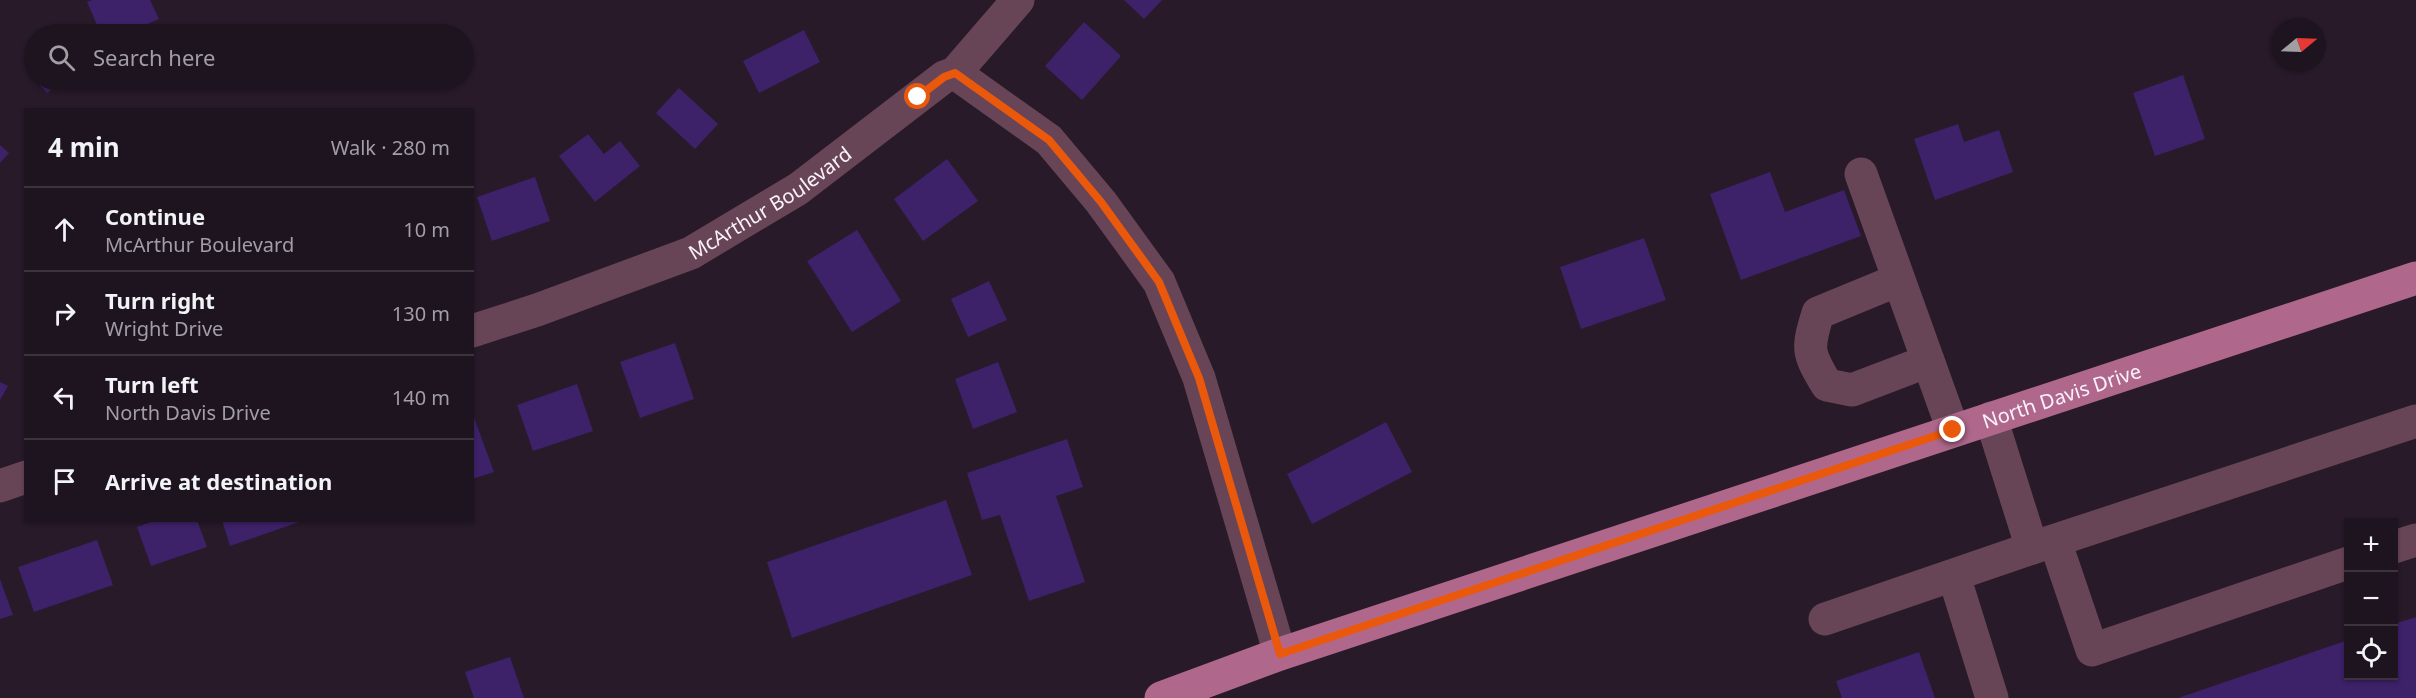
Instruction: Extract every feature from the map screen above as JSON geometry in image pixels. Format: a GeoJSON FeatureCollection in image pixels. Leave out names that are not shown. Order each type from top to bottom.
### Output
{"type":"FeatureCollection","features":[{"type":"Feature","properties":{"kind":"main road","name":"North Davis Drive"},"geometry":{"type":"LineString","coordinates":[[1161,698],[1280,654],[2416,278]]}},
{"type":"Feature","properties":{"kind":"street","name":"McArthur Boulevard"},"geometry":{"type":"LineString","coordinates":[[474,330],[537,310],[691,253],[798,189],[944,77],[955,73],[1018,0]]}},
{"type":"Feature","properties":{"kind":"street"},"geometry":{"type":"LineString","coordinates":[[955,73],[1049,140],[1101,202],[1159,282],[1199,378],[1280,654]]}},
{"type":"Feature","properties":{"kind":"street"},"geometry":{"type":"LineString","coordinates":[[1861,174],[1953,430]]}},
{"type":"Feature","properties":{"kind":"street"},"geometry":{"type":"LineString","coordinates":[[1898,280],[1818,313],[1809,342],[1812,360],[1827,385],[1852,390],[1928,361]]}},
{"type":"Feature","properties":{"kind":"street"},"geometry":{"type":"LineString","coordinates":[[1991,418],[2092,650],[2344,565]]}},
{"type":"Feature","properties":{"kind":"street"},"geometry":{"type":"LineString","coordinates":[[1825,619],[2416,421]]}},
{"type":"Feature","properties":{"kind":"street"},"geometry":{"type":"LineString","coordinates":[[0,486],[24,478]]}},
{"type":"Feature","properties":{"kind":"street"},"geometry":{"type":"LineString","coordinates":[[2398,546],[2416,540]]}},
{"type":"Feature","properties":{"kind":"street"},"geometry":{"type":"LineString","coordinates":[[1954,576],[1992,698]]}},
{"type":"Feature","properties":{"kind":"building"},"geometry":{"type":"Polygon","coordinates":[[[92,0],[150,0],[159,19],[147,24],[97,24],[87,2],[92,0]]]}},
{"type":"Feature","properties":{"kind":"building"},"geometry":{"type":"Polygon","coordinates":[[[1124,0],[1162,0],[1144,19],[1124,0]]]}},
{"type":"Feature","properties":{"kind":"building"},"geometry":{"type":"Polygon","coordinates":[[[1084,22],[1121,56],[1082,100],[1045,66],[1084,22]]]}},
{"type":"Feature","properties":{"kind":"building"},"geometry":{"type":"Polygon","coordinates":[[[804,30],[820,62],[759,93],[743,61],[804,30]]]}},
{"type":"Feature","properties":{"kind":"building"},"geometry":{"type":"Polygon","coordinates":[[[2183,75],[2205,139],[2155,156],[2133,93],[2183,75]]]}},
{"type":"Feature","properties":{"kind":"building"},"geometry":{"type":"Polygon","coordinates":[[[679,88],[718,124],[695,149],[656,113],[679,88]]]}},
{"type":"Feature","properties":{"kind":"building"},"geometry":{"type":"Polygon","coordinates":[[[1958,124],[1964,142],[1999,130],[2013,172],[1935,200],[1914,139],[1958,124]]]}},
{"type":"Feature","properties":{"kind":"building"},"geometry":{"type":"Polygon","coordinates":[[[588,134],[604,154],[620,141],[640,166],[595,202],[559,156],[588,134]]]}},
{"type":"Feature","properties":{"kind":"building"},"geometry":{"type":"Polygon","coordinates":[[[0,145],[9,153],[0,163],[0,145]]]}},
{"type":"Feature","properties":{"kind":"building"},"geometry":{"type":"Polygon","coordinates":[[[947,159],[978,201],[923,241],[894,199],[947,159]]]}},
{"type":"Feature","properties":{"kind":"building"},"geometry":{"type":"Polygon","coordinates":[[[1770,172],[1785,212],[1844,190],[1861,236],[1741,280],[1710,194],[1770,172]]]}},
{"type":"Feature","properties":{"kind":"building"},"geometry":{"type":"Polygon","coordinates":[[[535,177],[550,221],[492,241],[477,197],[535,177]]]}},
{"type":"Feature","properties":{"kind":"building"},"geometry":{"type":"Polygon","coordinates":[[[857,230],[901,301],[852,332],[807,261],[857,230]]]}},
{"type":"Feature","properties":{"kind":"building"},"geometry":{"type":"Polygon","coordinates":[[[1644,238],[1666,300],[1581,329],[1560,267],[1644,238]]]}},
{"type":"Feature","properties":{"kind":"building"},"geometry":{"type":"Polygon","coordinates":[[[989,281],[1007,320],[968,337],[951,299],[989,281]]]}},
{"type":"Feature","properties":{"kind":"building"},"geometry":{"type":"Polygon","coordinates":[[[675,343],[694,399],[640,418],[620,362],[675,343]]]}},
{"type":"Feature","properties":{"kind":"building"},"geometry":{"type":"Polygon","coordinates":[[[998,362],[1017,412],[973,429],[955,379],[998,362]]]}},
{"type":"Feature","properties":{"kind":"building"},"geometry":{"type":"Polygon","coordinates":[[[0,382],[8,386],[0,400],[0,382]]]}},
{"type":"Feature","properties":{"kind":"building"},"geometry":{"type":"Polygon","coordinates":[[[577,384],[593,431],[533,451],[517,405],[577,384]]]}},
{"type":"Feature","properties":{"kind":"building"},"geometry":{"type":"Polygon","coordinates":[[[474,417],[494,472],[474,478],[474,417]]]}},
{"type":"Feature","properties":{"kind":"building"},"geometry":{"type":"Polygon","coordinates":[[[1386,422],[1412,472],[1312,524],[1287,474],[1386,422]]]}},
{"type":"Feature","properties":{"kind":"building"},"geometry":{"type":"Polygon","coordinates":[[[1067,439],[1083,487],[1056,496],[1085,582],[1029,601],[1000,515],[982,520],[967,473],[1067,439]]]}},
{"type":"Feature","properties":{"kind":"building"},"geometry":{"type":"Polygon","coordinates":[[[946,500],[972,575],[792,638],[767,562],[946,500]]]}},
{"type":"Feature","properties":{"kind":"building"},"geometry":{"type":"Polygon","coordinates":[[[151,522],[198,522],[207,547],[151,566],[137,527],[151,522]]]}},
{"type":"Feature","properties":{"kind":"building"},"geometry":{"type":"Polygon","coordinates":[[[223,522],[299,522],[230,546],[223,522]]]}},
{"type":"Feature","properties":{"kind":"building"},"geometry":{"type":"Polygon","coordinates":[[[97,540],[113,585],[34,612],[18,567],[97,540]]]}},
{"type":"Feature","properties":{"kind":"building"},"geometry":{"type":"Polygon","coordinates":[[[0,579],[13,615],[0,619],[0,579]]]}},
{"type":"Feature","properties":{"kind":"building"},"geometry":{"type":"Polygon","coordinates":[[[2416,617],[2416,698],[2178,698],[2344,641],[2344,680],[2398,680],[2398,623],[2416,617]]]}},
{"type":"Feature","properties":{"kind":"building"},"geometry":{"type":"Polygon","coordinates":[[[1919,652],[1935,698],[1842,698],[1836,681],[1919,652]]]}},
{"type":"Feature","properties":{"kind":"building"},"geometry":{"type":"Polygon","coordinates":[[[510,657],[524,698],[474,698],[465,672],[510,657]]]}},
{"type":"Feature","properties":{"kind":"route"},"geometry":{"type":"LineString","coordinates":[[918,97],[944,77],[955,73],[1049,140],[1101,202],[1159,282],[1199,378],[1280,654],[1953,430]]}}]}
